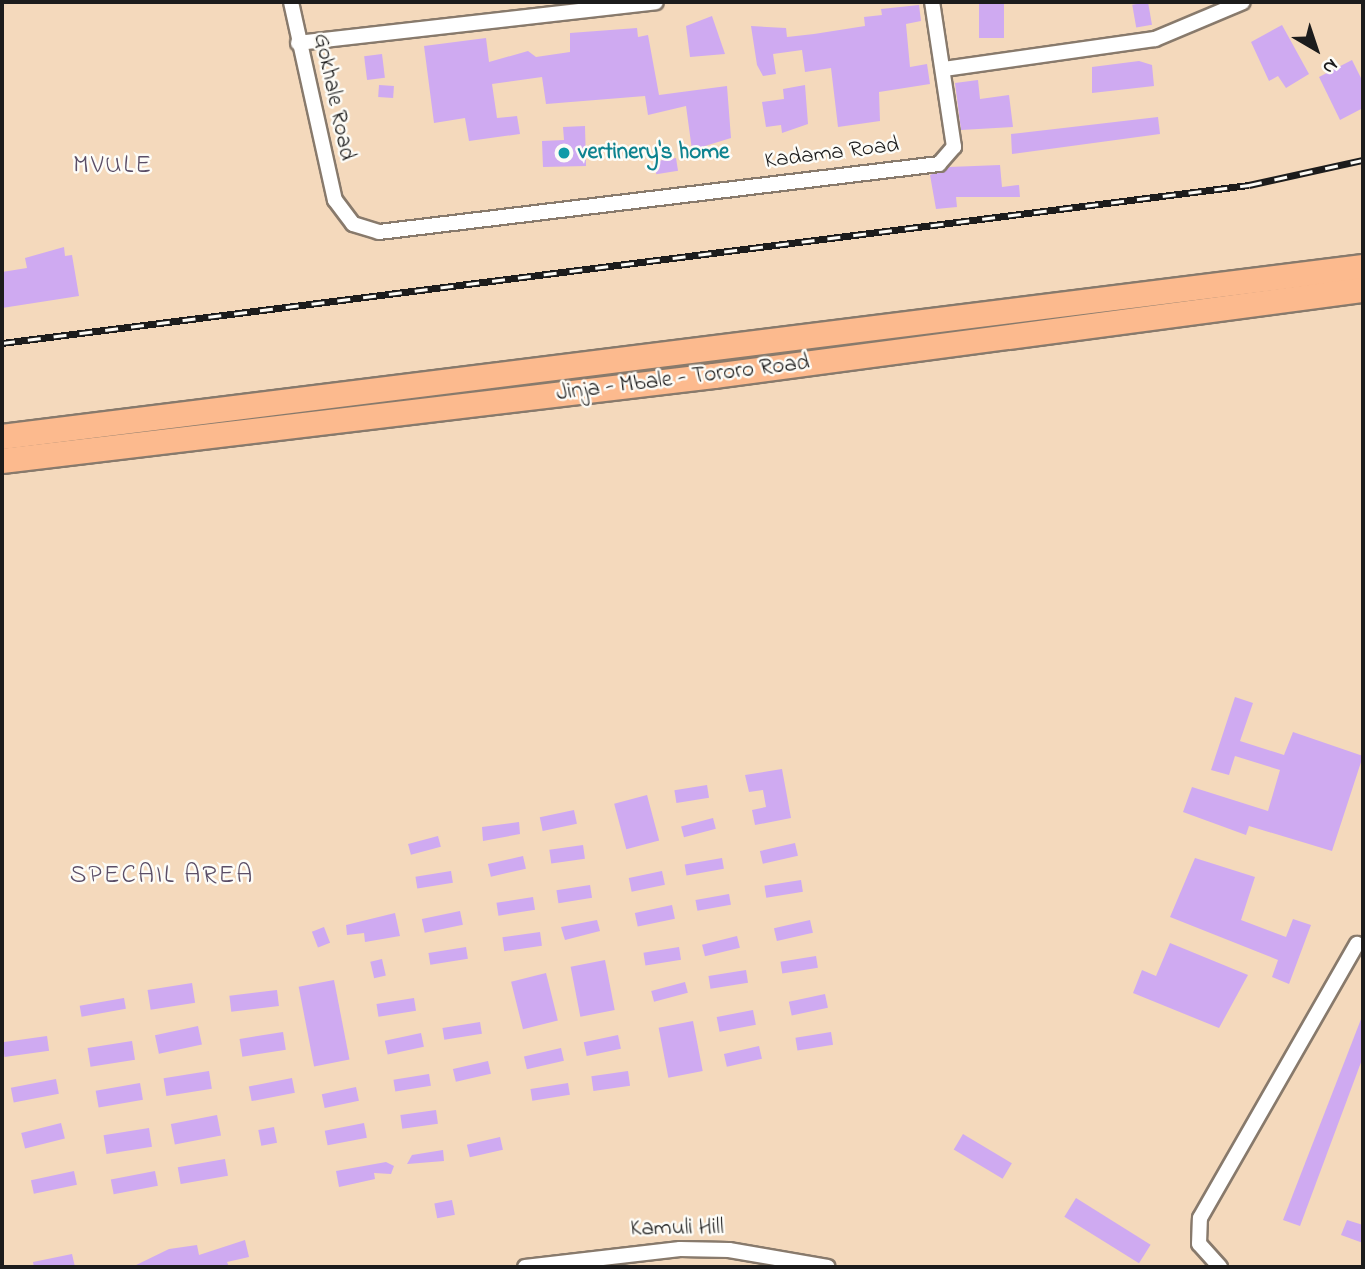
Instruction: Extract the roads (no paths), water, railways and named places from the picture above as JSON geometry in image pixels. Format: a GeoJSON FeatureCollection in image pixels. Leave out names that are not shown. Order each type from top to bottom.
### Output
{"type":"FeatureCollection","features":[{"type":"Feature","properties":{"kind":"highway","name":"Jinja - Mbale - Tororo Road"},"geometry":{"type":"LineString","coordinates":[[2,437],[1363,267]]}},
{"type":"Feature","properties":{"kind":"highway","name":"Jinja - Mbale - Tororo Road"},"geometry":{"type":"LineString","coordinates":[[2,461],[1363,290]]}},
{"type":"Feature","properties":{"kind":"street","name":"Gokhale Road"},"geometry":{"type":"LineString","coordinates":[[291,2],[335,200]]}},
{"type":"Feature","properties":{"kind":"street"},"geometry":{"type":"LineString","coordinates":[[298,43],[656,2]]}},
{"type":"Feature","properties":{"kind":"street","name":"Kadama Road"},"geometry":{"type":"LineString","coordinates":[[335,200],[353,224],[379,232],[939,164],[954,146],[932,2]]}},
{"type":"Feature","properties":{"kind":"street"},"geometry":{"type":"LineString","coordinates":[[944,69],[1155,39],[1243,2]]}},
{"type":"Feature","properties":{"kind":"street"},"geometry":{"type":"LineString","coordinates":[[1220,1267],[1199,1244],[1200,1219],[1357,944]]}},
{"type":"Feature","properties":{"kind":"street","name":"Kamuli Hill"},"geometry":{"type":"LineString","coordinates":[[525,1267],[680,1249],[729,1250],[828,1267]]}},
{"type":"Feature","properties":{"kind":"railway"},"geometry":{"type":"LineString","coordinates":[[2,343],[1249,185],[1363,160]]}},
{"type":"Feature","properties":{"kind":"place","name":"vertinery's home"},"geometry":{"type":"Point","coordinates":[564,153]}},
{"type":"Feature","properties":{"kind":"district","name":"MVULE"},"geometry":{"type":"Point","coordinates":[113,167]}},
{"type":"Feature","properties":{"kind":"district","name":"SPECAIL AREA"},"geometry":{"type":"Point","coordinates":[162,877]}}]}
